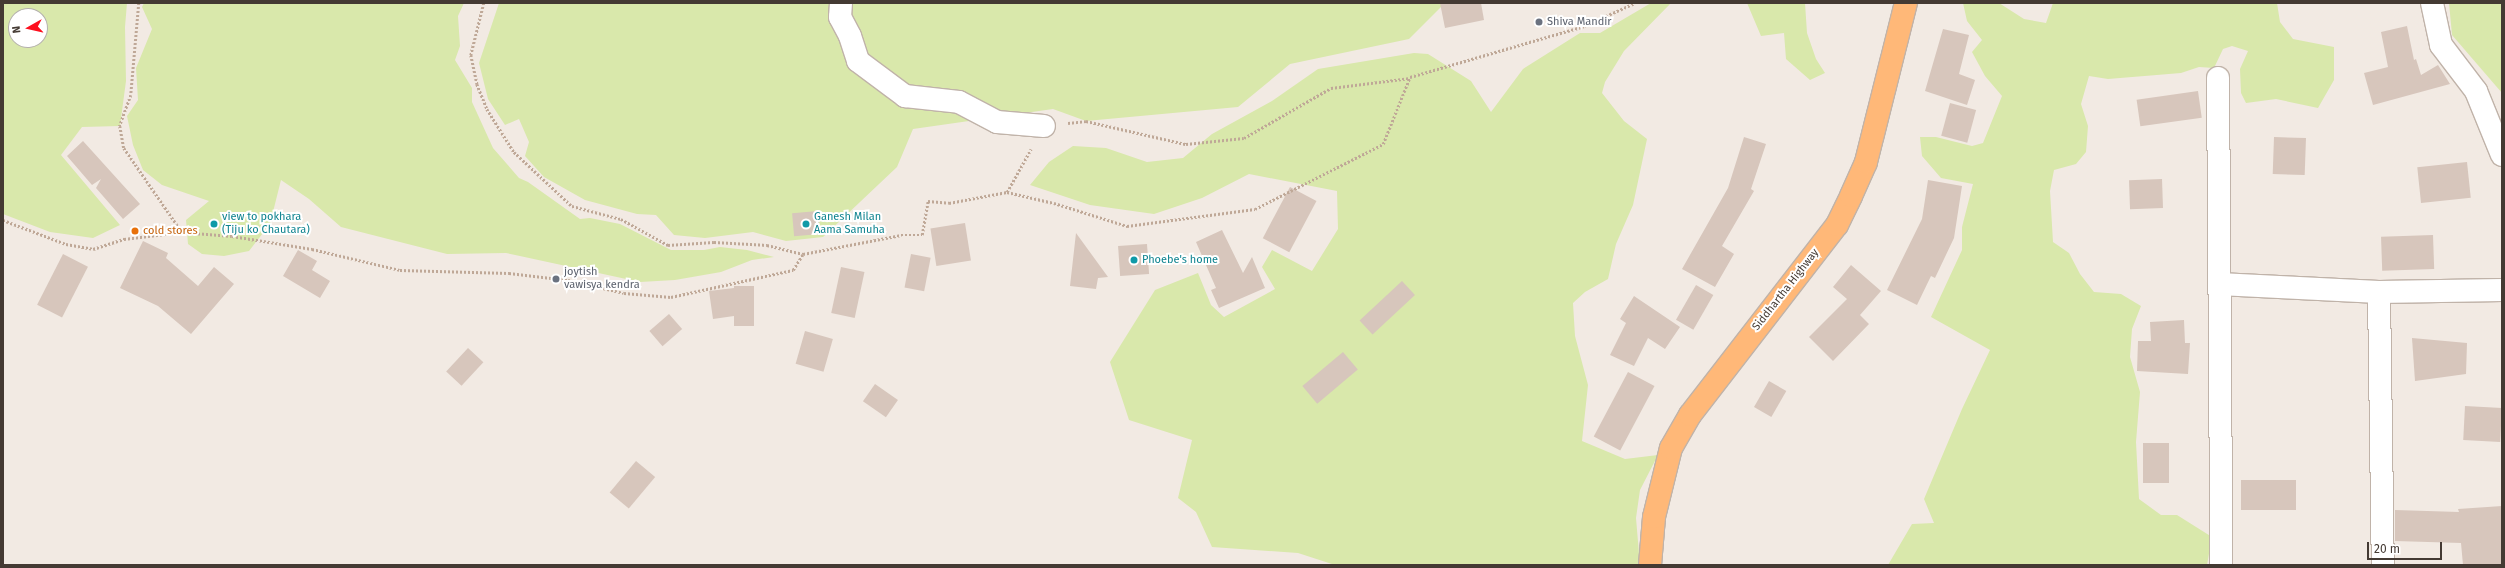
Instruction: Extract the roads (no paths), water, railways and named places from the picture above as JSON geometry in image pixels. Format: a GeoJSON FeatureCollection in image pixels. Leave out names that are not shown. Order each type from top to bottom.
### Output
{"type":"FeatureCollection","features":[{"type":"Feature","properties":{"kind":"highway","name":"Siddhartha Highway"},"geometry":{"type":"LineString","coordinates":[[1650,565],[1654,517],[1661,481],[1675,442],[1690,414],[1837,225],[1851,196],[1866,162],[1906,3]]}},
{"type":"Feature","properties":{"kind":"street"},"geometry":{"type":"LineString","coordinates":[[841,3],[840,17],[850,36],[858,61],[905,96],[959,102],[997,122],[1044,126]]}},
{"type":"Feature","properties":{"kind":"street"},"geometry":{"type":"LineString","coordinates":[[2432,3],[2441,45],[2476,91],[2502,154]]}},
{"type":"Feature","properties":{"kind":"street"},"geometry":{"type":"LineString","coordinates":[[2218,78],[2221,565]]}},
{"type":"Feature","properties":{"kind":"street"},"geometry":{"type":"LineString","coordinates":[[2219,284],[2379,292],[2502,290]]}},
{"type":"Feature","properties":{"kind":"street"},"geometry":{"type":"LineString","coordinates":[[2379,292],[2383,565]]}},
{"type":"Feature","properties":{"kind":"place","name":"Shiva Mandir"},"geometry":{"type":"Point","coordinates":[1539,22]}},
{"type":"Feature","properties":{"kind":"place","name":"view to pokhara (Tiju ko Chautara)"},"geometry":{"type":"Point","coordinates":[214,224]}},
{"type":"Feature","properties":{"kind":"place","name":"Ganesh Milan Aama Samuha"},"geometry":{"type":"Point","coordinates":[806,224]}},
{"type":"Feature","properties":{"kind":"place","name":"cold stores"},"geometry":{"type":"Point","coordinates":[135,231]}},
{"type":"Feature","properties":{"kind":"place","name":"Phoebe's home"},"geometry":{"type":"Point","coordinates":[1134,260]}},
{"type":"Feature","properties":{"kind":"place","name":"joytish vawisya kendra"},"geometry":{"type":"Point","coordinates":[556,279]}}]}
